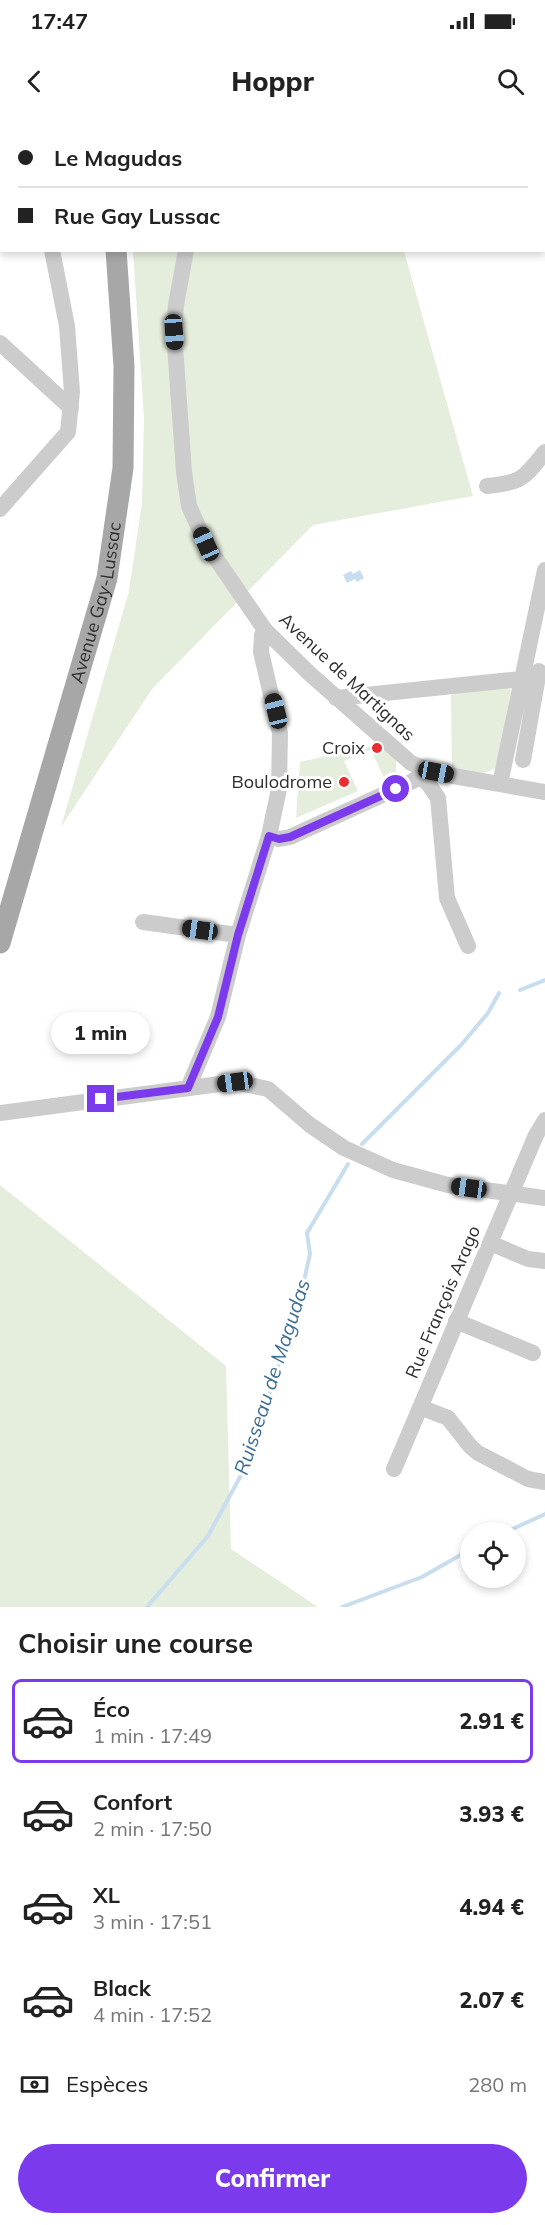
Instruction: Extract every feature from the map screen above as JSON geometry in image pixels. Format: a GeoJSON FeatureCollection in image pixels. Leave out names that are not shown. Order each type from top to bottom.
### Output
{"type":"FeatureCollection","features":[{"type":"Feature","properties":{"kind":"main road","name":"Avenue Gay-Lussac"},"geometry":{"type":"LineString","coordinates":[[0,943],[107,578],[123,468],[124,366],[115,252]]}},
{"type":"Feature","properties":{"kind":"street"},"geometry":{"type":"LineString","coordinates":[[1,504],[68,432],[72,392],[67,326],[52,252]]}},
{"type":"Feature","properties":{"kind":"street","name":"Avenue de Martignas"},"geometry":{"type":"LineString","coordinates":[[186,252],[176,305],[174,332],[184,472],[189,506],[206,544],[265,630],[336,698],[421,773],[545,792]]}},
{"type":"Feature","properties":{"kind":"street"},"geometry":{"type":"LineString","coordinates":[[0,342],[70,408]]}},
{"type":"Feature","properties":{"kind":"street"},"geometry":{"type":"LineString","coordinates":[[487,486],[518,482],[528,474],[545,452]]}},
{"type":"Feature","properties":{"kind":"street"},"geometry":{"type":"LineString","coordinates":[[523,760],[545,570]]}},
{"type":"Feature","properties":{"kind":"street"},"geometry":{"type":"LineString","coordinates":[[188,1088],[218,1017],[238,935],[269,836],[279,789],[280,754],[276,711],[261,651],[262,635],[265,630]]}},
{"type":"Feature","properties":{"kind":"street"},"geometry":{"type":"LineString","coordinates":[[336,698],[532,673]]}},
{"type":"Feature","properties":{"kind":"street"},"geometry":{"type":"LineString","coordinates":[[500,784],[511,727],[532,673]]}},
{"type":"Feature","properties":{"kind":"street"},"geometry":{"type":"LineString","coordinates":[[511,727],[528,729]]}},
{"type":"Feature","properties":{"kind":"street"},"geometry":{"type":"LineString","coordinates":[[269,836],[279,839],[290,837],[413,781],[421,773],[438,798],[447,898],[468,946]]}},
{"type":"Feature","properties":{"kind":"street"},"geometry":{"type":"LineString","coordinates":[[143,922],[238,935]]}},
{"type":"Feature","properties":{"kind":"street"},"geometry":{"type":"LineString","coordinates":[[0,1113],[235,1082],[268,1089],[310,1125],[344,1148],[393,1170],[448,1185],[545,1198]]}},
{"type":"Feature","properties":{"kind":"street","name":"Rue François Arago"},"geometry":{"type":"LineString","coordinates":[[394,1469],[456,1321],[545,1120]]}},
{"type":"Feature","properties":{"kind":"street"},"geometry":{"type":"LineString","coordinates":[[490,1243],[528,1259],[545,1261]]}},
{"type":"Feature","properties":{"kind":"street"},"geometry":{"type":"LineString","coordinates":[[456,1321],[533,1353]]}},
{"type":"Feature","properties":{"kind":"street"},"geometry":{"type":"LineString","coordinates":[[420,1407],[448,1418],[478,1453],[528,1479],[545,1482]]}},
{"type":"Feature","properties":{"kind":"green space"},"geometry":{"type":"Polygon","coordinates":[[[133,252],[404,252],[473,496],[313,525],[152,689],[61,827],[129,591],[142,503],[144,418],[133,252]]]}},
{"type":"Feature","properties":{"kind":"green space"},"geometry":{"type":"Polygon","coordinates":[[[509,688],[511,690],[497,766],[482,773],[452,768],[451,695],[464,690],[509,688]]]}},
{"type":"Feature","properties":{"kind":"green space"},"geometry":{"type":"Polygon","coordinates":[[[379,744],[396,759],[396,774],[385,780],[371,750],[344,761],[358,791],[296,818],[300,762],[379,744]]]}},
{"type":"Feature","properties":{"kind":"green space"},"geometry":{"type":"Polygon","coordinates":[[[0,1185],[226,1366],[231,1549],[318,1607],[0,1607],[0,1185]]]}},
{"type":"Feature","properties":{"kind":"water"},"geometry":{"type":"Polygon","coordinates":[[[360,570],[364,578],[357,582],[355,579],[347,583],[343,575],[351,571],[353,574],[360,570]]]}},
{"type":"Feature","properties":{"kind":"waterway","name":"Ruisseau de Magudas"},"geometry":{"type":"LineString","coordinates":[[520,990],[545,980]]}},
{"type":"Feature","properties":{"kind":"waterway","name":"Ruisseau de Magudas"},"geometry":{"type":"LineString","coordinates":[[362,1144],[461,1045],[488,1013],[499,993]]}},
{"type":"Feature","properties":{"kind":"waterway","name":"Ruisseau de Magudas"},"geometry":{"type":"LineString","coordinates":[[147,1607],[208,1536],[246,1466],[300,1299],[310,1254],[307,1233],[348,1164]]}},
{"type":"Feature","properties":{"kind":"waterway"},"geometry":{"type":"LineString","coordinates":[[526,1523],[545,1514]]}},
{"type":"Feature","properties":{"kind":"waterway"},"geometry":{"type":"LineString","coordinates":[[342,1607],[422,1577],[460,1555]]}},
{"type":"Feature","properties":{"kind":"place","name":"Croix"},"geometry":{"type":"Point","coordinates":[377,748]}},
{"type":"Feature","properties":{"kind":"place","name":"Boulodrome"},"geometry":{"type":"Point","coordinates":[344,782]}},
{"type":"Feature","properties":{"kind":"route"},"geometry":{"type":"LineString","coordinates":[[101,1099],[188,1088],[218,1017],[238,935],[269,836],[279,839],[290,837],[396,789]]}}]}
